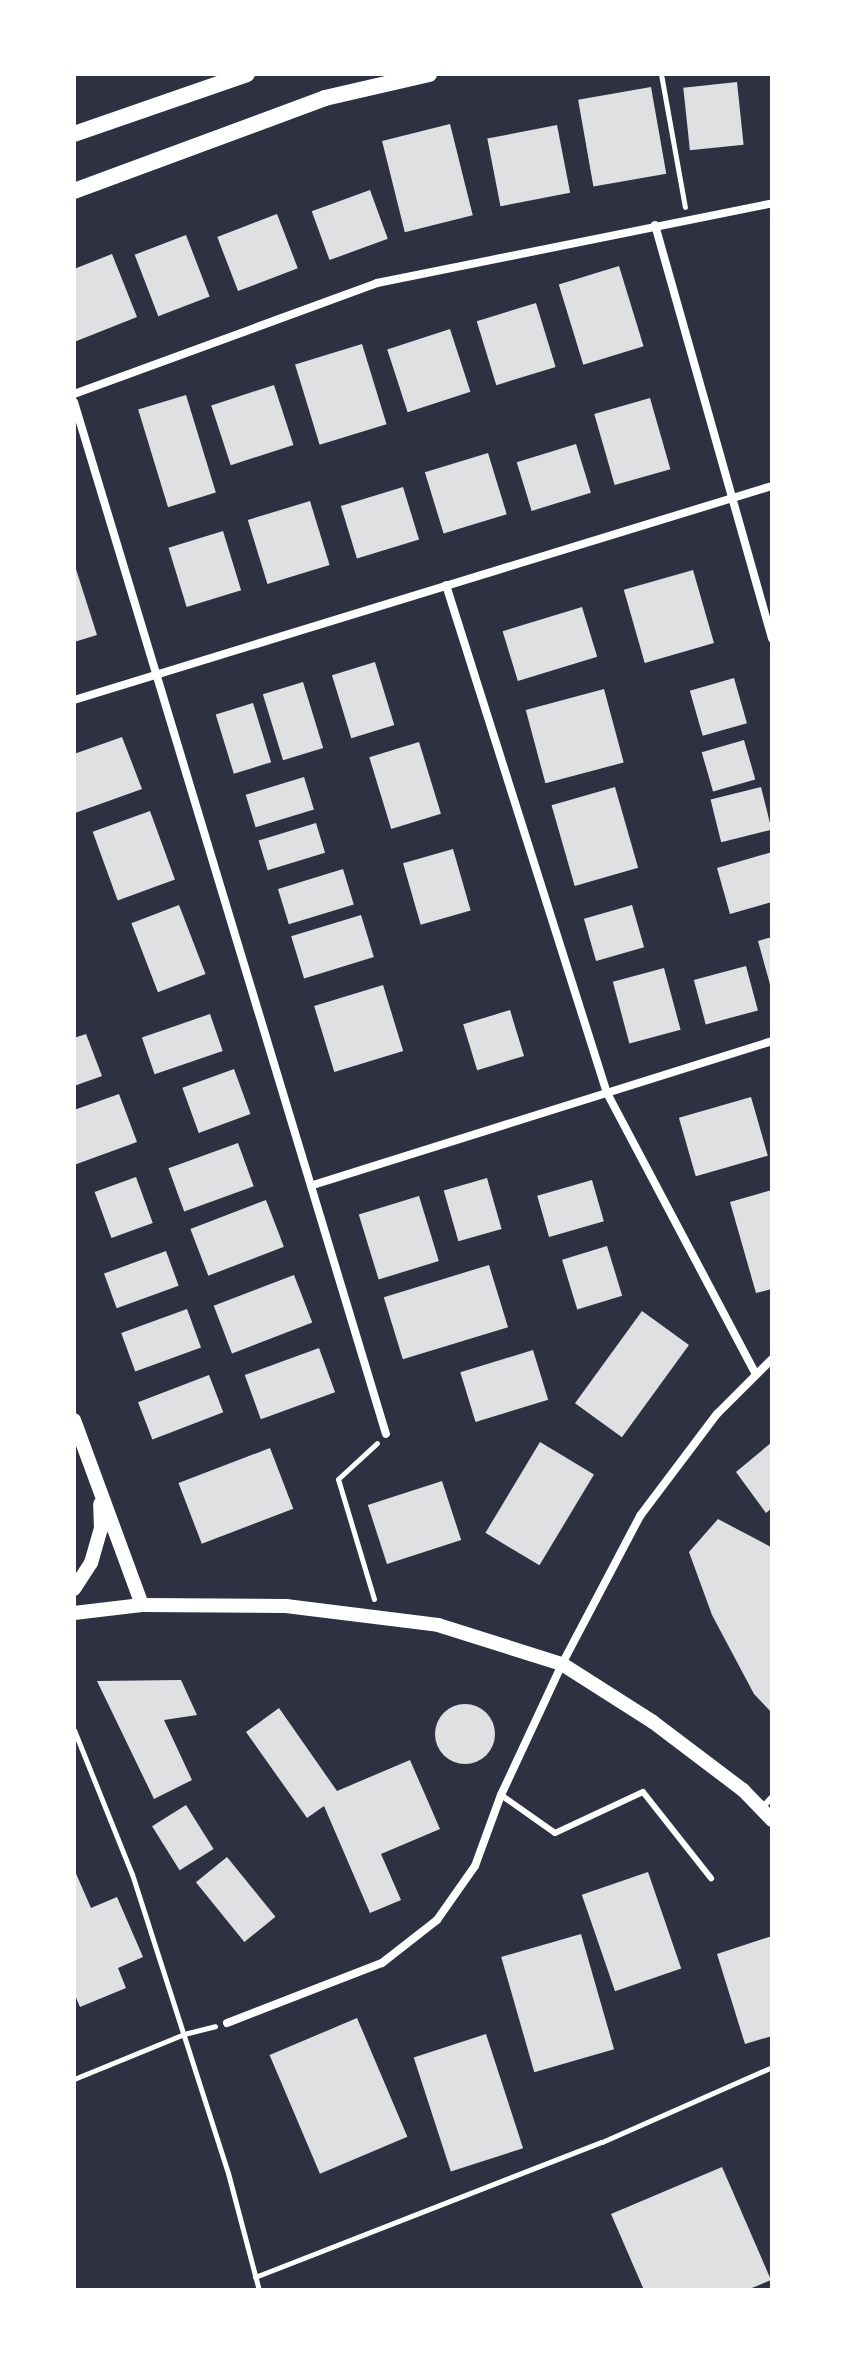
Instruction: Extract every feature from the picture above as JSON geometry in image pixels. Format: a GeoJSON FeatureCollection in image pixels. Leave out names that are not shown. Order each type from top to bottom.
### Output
{"type":"FeatureCollection","features":[{"type":"Feature","properties":{"kind":"main road"},"geometry":{"type":"LineString","coordinates":[[74,134],[247,74]]}},
{"type":"Feature","properties":{"kind":"main road"},"geometry":{"type":"LineString","coordinates":[[74,191],[325,98],[429,74]]}},
{"type":"Feature","properties":{"kind":"street"},"geometry":{"type":"LineString","coordinates":[[74,394],[377,283],[772,203]]}},
{"type":"Feature","properties":{"kind":"street"},"geometry":{"type":"LineString","coordinates":[[655,225],[772,639]]}},
{"type":"Feature","properties":{"kind":"street"},"geometry":{"type":"LineString","coordinates":[[74,402],[386,1434]]}},
{"type":"Feature","properties":{"kind":"street"},"geometry":{"type":"LineString","coordinates":[[74,700],[772,486]]}},
{"type":"Feature","properties":{"kind":"street"},"geometry":{"type":"LineString","coordinates":[[446,585],[607,1093],[755,1372]]}},
{"type":"Feature","properties":{"kind":"street"},"geometry":{"type":"LineString","coordinates":[[313,1185],[772,1041]]}},
{"type":"Feature","properties":{"kind":"street"},"geometry":{"type":"LineString","coordinates":[[227,2023],[382,1963],[437,1920],[475,1866],[501,1795],[562,1664],[640,1516],[673,1468],[755,1372],[772,1359]]}},
{"type":"Feature","properties":{"kind":"street"},"geometry":{"type":"LineString","coordinates":[[74,1420],[142,1605]]}},
{"type":"Feature","properties":{"kind":"street"},"geometry":{"type":"LineString","coordinates":[[74,1589],[91,1563],[101,1529],[99,1488]]}},
{"type":"Feature","properties":{"kind":"street"},"geometry":{"type":"LineString","coordinates":[[74,1613],[142,1605],[286,1606],[379,1615],[438,1625],[562,1664],[653,1722],[767,1814]]}},
{"type":"Feature","properties":{"kind":"lane"},"geometry":{"type":"LineString","coordinates":[[501,1795],[555,1833],[643,1792],[711,1878]]}},
{"type":"Feature","properties":{"kind":"lane"},"geometry":{"type":"LineString","coordinates":[[767,1814],[772,1797]]}},
{"type":"Feature","properties":{"kind":"path"},"geometry":{"type":"LineString","coordinates":[[661,74],[687,219]]}},
{"type":"Feature","properties":{"kind":"path"},"geometry":{"type":"LineString","coordinates":[[379,1615],[338,1479],[386,1434]]}},
{"type":"Feature","properties":{"kind":"path"},"geometry":{"type":"LineString","coordinates":[[74,1730],[132,1874],[184,2034],[259,2290]]}},
{"type":"Feature","properties":{"kind":"path"},"geometry":{"type":"LineString","coordinates":[[74,2079],[184,2034],[227,2023]]}},
{"type":"Feature","properties":{"kind":"path"},"geometry":{"type":"LineString","coordinates":[[255,2277],[602,2142],[772,2067]]}},
{"type":"Feature","properties":{"kind":"building"},"geometry":{"type":"Polygon","coordinates":[[[737,82],[744,145],[690,150],[683,88],[737,82]]]}},
{"type":"Feature","properties":{"kind":"building"},"geometry":{"type":"Polygon","coordinates":[[[651,87],[666,174],[593,187],[578,100],[651,87]]]}},
{"type":"Feature","properties":{"kind":"building"},"geometry":{"type":"Polygon","coordinates":[[[450,124],[473,215],[405,232],[382,141],[450,124]]]}},
{"type":"Feature","properties":{"kind":"building"},"geometry":{"type":"Polygon","coordinates":[[[557,125],[570,193],[500,206],[487,139],[557,125]]]}},
{"type":"Feature","properties":{"kind":"building"},"geometry":{"type":"Polygon","coordinates":[[[370,190],[388,239],[330,260],[312,211],[370,190]]]}},
{"type":"Feature","properties":{"kind":"building"},"geometry":{"type":"Polygon","coordinates":[[[277,214],[298,268],[238,291],[217,237],[277,214]]]}},
{"type":"Feature","properties":{"kind":"building"},"geometry":{"type":"Polygon","coordinates":[[[186,235],[210,297],[158,316],[135,255],[186,235]]]}},
{"type":"Feature","properties":{"kind":"building"},"geometry":{"type":"Polygon","coordinates":[[[112,254],[137,317],[74,342],[74,269],[112,254]]]}},
{"type":"Feature","properties":{"kind":"building"},"geometry":{"type":"Polygon","coordinates":[[[619,266],[644,346],[583,365],[559,284],[619,266]]]}},
{"type":"Feature","properties":{"kind":"building"},"geometry":{"type":"Polygon","coordinates":[[[536,303],[556,367],[496,385],[477,321],[536,303]]]}},
{"type":"Feature","properties":{"kind":"building"},"geometry":{"type":"Polygon","coordinates":[[[450,329],[470,392],[408,412],[387,349],[450,329]]]}},
{"type":"Feature","properties":{"kind":"building"},"geometry":{"type":"Polygon","coordinates":[[[362,344],[387,424],[320,445],[295,364],[362,344]]]}},
{"type":"Feature","properties":{"kind":"building"},"geometry":{"type":"Polygon","coordinates":[[[274,385],[293,445],[231,465],[211,405],[274,385]]]}},
{"type":"Feature","properties":{"kind":"building"},"geometry":{"type":"Polygon","coordinates":[[[186,395],[216,493],[168,507],[138,410],[186,395]]]}},
{"type":"Feature","properties":{"kind":"building"},"geometry":{"type":"Polygon","coordinates":[[[650,398],[670,469],[615,485],[594,414],[650,398]]]}},
{"type":"Feature","properties":{"kind":"building"},"geometry":{"type":"Polygon","coordinates":[[[576,444],[591,493],[532,511],[517,462],[576,444]]]}},
{"type":"Feature","properties":{"kind":"building"},"geometry":{"type":"Polygon","coordinates":[[[488,453],[507,514],[444,534],[425,472],[488,453]]]}},
{"type":"Feature","properties":{"kind":"building"},"geometry":{"type":"Polygon","coordinates":[[[403,487],[419,540],[357,559],[341,506],[403,487]]]}},
{"type":"Feature","properties":{"kind":"building"},"geometry":{"type":"Polygon","coordinates":[[[310,501],[330,565],[267,584],[248,520],[310,501]]]}},
{"type":"Feature","properties":{"kind":"building"},"geometry":{"type":"Polygon","coordinates":[[[223,531],[241,590],[187,607],[168,548],[223,531]]]}},
{"type":"Feature","properties":{"kind":"building"},"geometry":{"type":"Polygon","coordinates":[[[74,563],[97,635],[74,642],[74,563]]]}},
{"type":"Feature","properties":{"kind":"building"},"geometry":{"type":"Polygon","coordinates":[[[693,570],[714,643],[645,663],[624,590],[693,570]]]}},
{"type":"Feature","properties":{"kind":"building"},"geometry":{"type":"Polygon","coordinates":[[[582,607],[597,657],[518,681],[503,631],[582,607]]]}},
{"type":"Feature","properties":{"kind":"building"},"geometry":{"type":"Polygon","coordinates":[[[375,662],[394,725],[351,738],[332,675],[375,662]]]}},
{"type":"Feature","properties":{"kind":"building"},"geometry":{"type":"Polygon","coordinates":[[[734,678],[747,723],[703,736],[690,691],[734,678]]]}},
{"type":"Feature","properties":{"kind":"building"},"geometry":{"type":"Polygon","coordinates":[[[303,682],[323,748],[283,760],[263,694],[303,682]]]}},
{"type":"Feature","properties":{"kind":"building"},"geometry":{"type":"Polygon","coordinates":[[[604,689],[624,762],[545,783],[526,710],[604,689]]]}},
{"type":"Feature","properties":{"kind":"building"},"geometry":{"type":"Polygon","coordinates":[[[253,703],[271,762],[234,774],[216,714],[253,703]]]}},
{"type":"Feature","properties":{"kind":"building"},"geometry":{"type":"Polygon","coordinates":[[[122,737],[142,789],[75,813],[74,754],[122,737]]]}},
{"type":"Feature","properties":{"kind":"building"},"geometry":{"type":"Polygon","coordinates":[[[744,740],[755,779],[713,792],[702,752],[744,740]]]}},
{"type":"Feature","properties":{"kind":"building"},"geometry":{"type":"Polygon","coordinates":[[[419,742],[441,814],[391,829],[369,757],[419,742]]]}},
{"type":"Feature","properties":{"kind":"building"},"geometry":{"type":"Polygon","coordinates":[[[304,777],[314,810],[256,827],[246,795],[304,777]]]}},
{"type":"Feature","properties":{"kind":"building"},"geometry":{"type":"Polygon","coordinates":[[[615,787],[638,868],[575,886],[552,805],[615,787]]]}},
{"type":"Feature","properties":{"kind":"building"},"geometry":{"type":"Polygon","coordinates":[[[761,787],[772,830],[721,842],[711,800],[761,787]]]}},
{"type":"Feature","properties":{"kind":"building"},"geometry":{"type":"Polygon","coordinates":[[[150,811],[175,880],[118,900],[93,832],[150,811]]]}},
{"type":"Feature","properties":{"kind":"building"},"geometry":{"type":"Polygon","coordinates":[[[316,823],[325,853],[268,870],[259,841],[316,823]]]}},
{"type":"Feature","properties":{"kind":"building"},"geometry":{"type":"Polygon","coordinates":[[[453,849],[471,911],[421,925],[403,863],[453,849]]]}},
{"type":"Feature","properties":{"kind":"building"},"geometry":{"type":"Polygon","coordinates":[[[772,852],[772,902],[730,914],[717,868],[772,852]]]}},
{"type":"Feature","properties":{"kind":"building"},"geometry":{"type":"Polygon","coordinates":[[[343,869],[354,904],[289,924],[278,889],[343,869]]]}},
{"type":"Feature","properties":{"kind":"building"},"geometry":{"type":"Polygon","coordinates":[[[179,905],[206,974],[158,992],[131,923],[179,905]]]}},
{"type":"Feature","properties":{"kind":"building"},"geometry":{"type":"Polygon","coordinates":[[[632,905],[644,947],[596,961],[584,919],[632,905]]]}},
{"type":"Feature","properties":{"kind":"building"},"geometry":{"type":"Polygon","coordinates":[[[361,915],[374,957],[304,978],[291,936],[361,915]]]}},
{"type":"Feature","properties":{"kind":"building"},"geometry":{"type":"Polygon","coordinates":[[[772,937],[772,987],[771,988],[758,941],[772,937]]]}},
{"type":"Feature","properties":{"kind":"building"},"geometry":{"type":"Polygon","coordinates":[[[746,966],[758,1010],[706,1024],[694,980],[746,966]]]}},
{"type":"Feature","properties":{"kind":"building"},"geometry":{"type":"Polygon","coordinates":[[[664,968],[681,1030],[629,1044],[613,982],[664,968]]]}},
{"type":"Feature","properties":{"kind":"building"},"geometry":{"type":"Polygon","coordinates":[[[383,985],[403,1051],[334,1072],[314,1006],[383,985]]]}},
{"type":"Feature","properties":{"kind":"building"},"geometry":{"type":"Polygon","coordinates":[[[510,1010],[524,1056],[477,1070],[463,1024],[510,1010]]]}},
{"type":"Feature","properties":{"kind":"building"},"geometry":{"type":"Polygon","coordinates":[[[210,1014],[223,1051],[155,1074],[142,1037],[210,1014]]]}},
{"type":"Feature","properties":{"kind":"building"},"geometry":{"type":"Polygon","coordinates":[[[86,1034],[102,1076],[74,1086],[74,1038],[86,1034]]]}},
{"type":"Feature","properties":{"kind":"building"},"geometry":{"type":"Polygon","coordinates":[[[234,1069],[250,1114],[199,1133],[182,1088],[234,1069]]]}},
{"type":"Feature","properties":{"kind":"building"},"geometry":{"type":"Polygon","coordinates":[[[119,1094],[137,1142],[74,1165],[74,1110],[119,1094]]]}},
{"type":"Feature","properties":{"kind":"building"},"geometry":{"type":"Polygon","coordinates":[[[751,1097],[768,1156],[696,1176],[679,1118],[751,1097]]]}},
{"type":"Feature","properties":{"kind":"building"},"geometry":{"type":"Polygon","coordinates":[[[238,1143],[254,1186],[184,1212],[168,1168],[238,1143]]]}},
{"type":"Feature","properties":{"kind":"building"},"geometry":{"type":"Polygon","coordinates":[[[136,1177],[153,1223],[111,1238],[95,1192],[136,1177]]]}},
{"type":"Feature","properties":{"kind":"building"},"geometry":{"type":"Polygon","coordinates":[[[487,1178],[502,1229],[458,1241],[444,1190],[487,1178]]]}},
{"type":"Feature","properties":{"kind":"building"},"geometry":{"type":"Polygon","coordinates":[[[592,1180],[604,1221],[549,1237],[537,1196],[592,1180]]]}},
{"type":"Feature","properties":{"kind":"building"},"geometry":{"type":"Polygon","coordinates":[[[772,1190],[772,1289],[756,1293],[730,1202],[772,1190]]]}},
{"type":"Feature","properties":{"kind":"building"},"geometry":{"type":"Polygon","coordinates":[[[419,1196],[439,1261],[379,1279],[359,1214],[419,1196]]]}},
{"type":"Feature","properties":{"kind":"building"},"geometry":{"type":"Polygon","coordinates":[[[266,1200],[284,1247],[208,1276],[190,1229],[266,1200]]]}},
{"type":"Feature","properties":{"kind":"building"},"geometry":{"type":"Polygon","coordinates":[[[607,1246],[622,1296],[577,1309],[562,1260],[607,1246]]]}},
{"type":"Feature","properties":{"kind":"building"},"geometry":{"type":"Polygon","coordinates":[[[166,1251],[179,1286],[117,1308],[104,1274],[166,1251]]]}},
{"type":"Feature","properties":{"kind":"building"},"geometry":{"type":"Polygon","coordinates":[[[489,1265],[508,1327],[403,1359],[384,1297],[489,1265]]]}},
{"type":"Feature","properties":{"kind":"building"},"geometry":{"type":"Polygon","coordinates":[[[294,1275],[312,1323],[232,1353],[214,1306],[294,1275]]]}},
{"type":"Feature","properties":{"kind":"building"},"geometry":{"type":"Polygon","coordinates":[[[187,1309],[201,1348],[135,1371],[121,1333],[187,1309]]]}},
{"type":"Feature","properties":{"kind":"building"},"geometry":{"type":"Polygon","coordinates":[[[642,1311],[689,1345],[622,1437],[575,1403],[642,1311]]]}},
{"type":"Feature","properties":{"kind":"building"},"geometry":{"type":"Polygon","coordinates":[[[319,1348],[335,1392],[261,1419],[245,1375],[319,1348]]]}},
{"type":"Feature","properties":{"kind":"building"},"geometry":{"type":"Polygon","coordinates":[[[533,1350],[548,1400],[476,1422],[460,1372],[533,1350]]]}},
{"type":"Feature","properties":{"kind":"building"},"geometry":{"type":"Polygon","coordinates":[[[209,1375],[223,1412],[152,1440],[138,1402],[209,1375]]]}},
{"type":"Feature","properties":{"kind":"building"},"geometry":{"type":"Polygon","coordinates":[[[540,1442],[594,1474],[539,1565],[485,1533],[540,1442]]]}},
{"type":"Feature","properties":{"kind":"building"},"geometry":{"type":"Polygon","coordinates":[[[772,1442],[772,1508],[766,1513],[736,1472],[772,1442]]]}},
{"type":"Feature","properties":{"kind":"building"},"geometry":{"type":"Polygon","coordinates":[[[270,1448],[293,1509],[202,1544],[179,1483],[270,1448]]]}},
{"type":"Feature","properties":{"kind":"building"},"geometry":{"type":"Polygon","coordinates":[[[442,1481],[461,1540],[387,1564],[368,1505],[442,1481]]]}},
{"type":"Feature","properties":{"kind":"building"},"geometry":{"type":"Polygon","coordinates":[[[718,1519],[771,1547],[772,1713],[754,1694],[712,1615],[689,1552],[718,1519]]]}},
{"type":"Feature","properties":{"kind":"building"},"geometry":{"type":"Polygon","coordinates":[[[181,1680],[197,1715],[164,1720],[192,1780],[154,1799],[97,1681],[181,1680]]]}},
{"type":"Feature","properties":{"kind":"building"},"geometry":{"type":"Polygon","coordinates":[[[465,1704],[476,1706],[486,1713],[493,1723],[493,1745],[486,1755],[476,1762],[465,1764],[454,1762],[444,1755],[437,1745],[435,1734],[437,1723],[444,1713],[454,1706],[465,1704]]]}},
{"type":"Feature","properties":{"kind":"building"},"geometry":{"type":"Polygon","coordinates":[[[279,1708],[337,1791],[410,1760],[440,1829],[381,1854],[401,1900],[370,1913],[324,1806],[307,1818],[246,1732],[279,1708]]]}},
{"type":"Feature","properties":{"kind":"building"},"geometry":{"type":"Polygon","coordinates":[[[186,1805],[214,1849],[180,1870],[152,1826],[186,1805]]]}},
{"type":"Feature","properties":{"kind":"building"},"geometry":{"type":"Polygon","coordinates":[[[227,1857],[275,1917],[244,1942],[196,1882],[227,1857]]]}},
{"type":"Feature","properties":{"kind":"building"},"geometry":{"type":"Polygon","coordinates":[[[74,1869],[91,1908],[117,1897],[143,1957],[118,1968],[126,1988],[80,2007],[74,1993],[74,1869]]]}},
{"type":"Feature","properties":{"kind":"building"},"geometry":{"type":"Polygon","coordinates":[[[648,1872],[681,1968],[615,1991],[582,1895],[648,1872]]]}},
{"type":"Feature","properties":{"kind":"building"},"geometry":{"type":"Polygon","coordinates":[[[581,1934],[614,2049],[534,2072],[501,1957],[581,1934]]]}},
{"type":"Feature","properties":{"kind":"building"},"geometry":{"type":"Polygon","coordinates":[[[772,1936],[772,2036],[745,2044],[717,1954],[772,1936]]]}},
{"type":"Feature","properties":{"kind":"building"},"geometry":{"type":"Polygon","coordinates":[[[357,2018],[407,2137],[320,2174],[270,2055],[357,2018]]]}},
{"type":"Feature","properties":{"kind":"building"},"geometry":{"type":"Polygon","coordinates":[[[486,2034],[523,2148],[451,2172],[414,2057],[486,2034]]]}},
{"type":"Feature","properties":{"kind":"building"},"geometry":{"type":"Polygon","coordinates":[[[722,2167],[771,2280],[747,2290],[644,2290],[611,2214],[722,2167]]]}}]}
